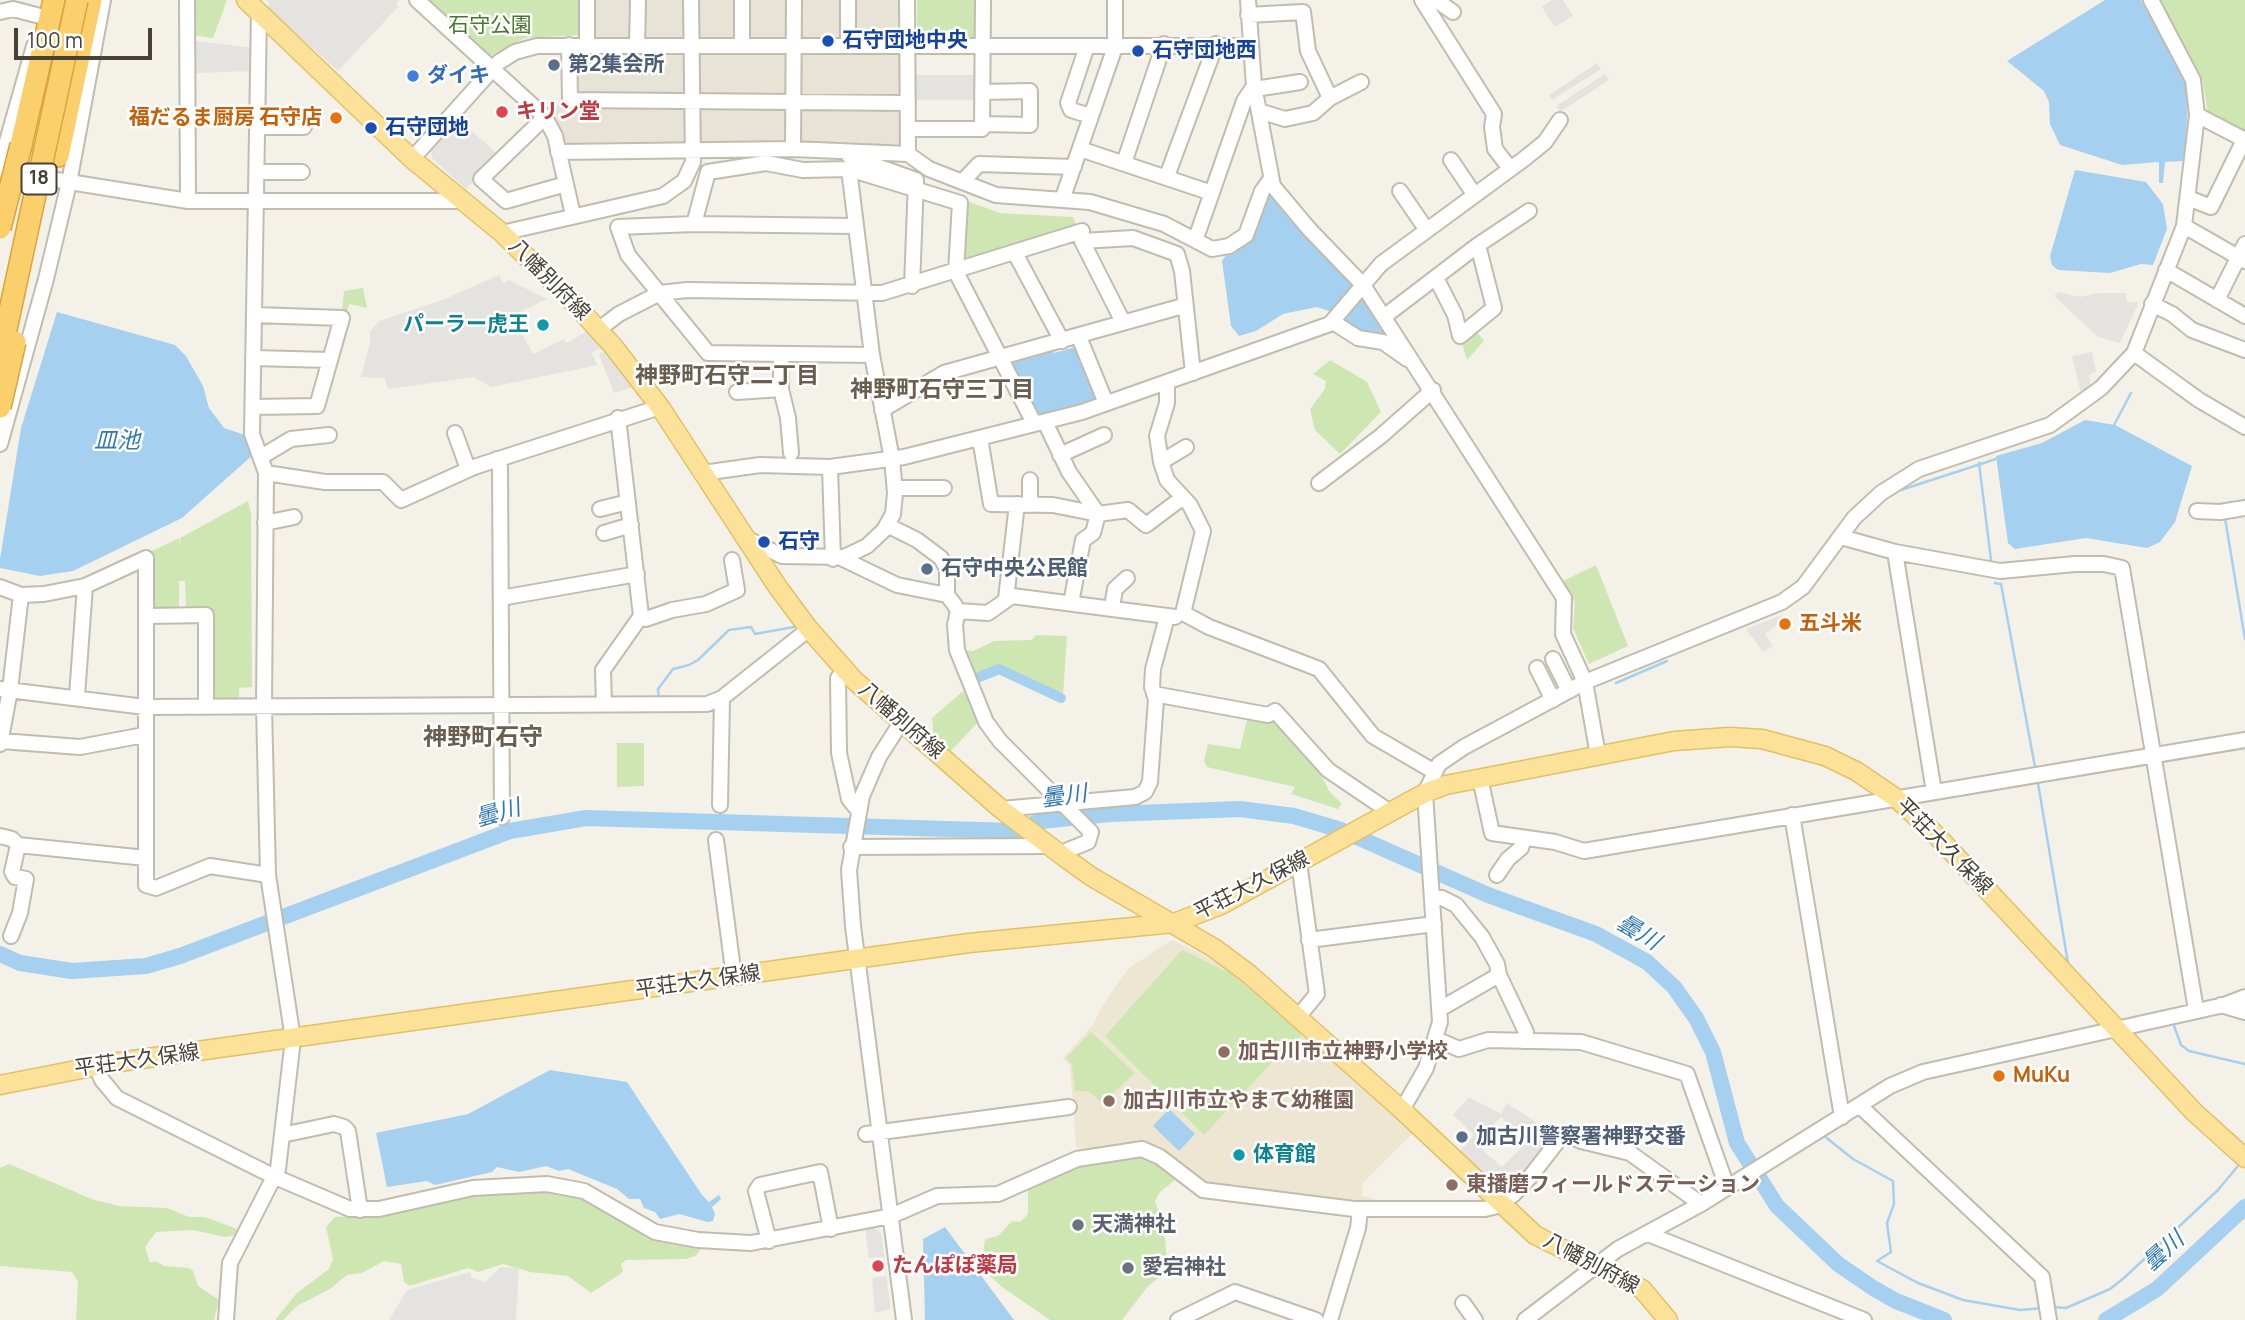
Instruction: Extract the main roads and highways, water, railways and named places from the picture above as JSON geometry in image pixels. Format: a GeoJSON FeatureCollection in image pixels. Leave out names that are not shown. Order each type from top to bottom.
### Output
{"type":"FeatureCollection","features":[{"type":"Feature","properties":{"kind":"highway","name":"18"},"geometry":{"type":"LineString","coordinates":[[0,293],[68,0]]}},
{"type":"Feature","properties":{"kind":"highway","name":"18"},"geometry":{"type":"LineString","coordinates":[[0,357],[77,0]]}},
{"type":"Feature","properties":{"kind":"highway","name":"18"},"geometry":{"type":"LineString","coordinates":[[0,407],[91,0]]}},
{"type":"Feature","properties":{"kind":"highway","name":"18"},"geometry":{"type":"LineString","coordinates":[[0,229],[21,145],[50,6]]}},
{"type":"Feature","properties":{"kind":"main road","name":"八幡別府線"},"geometry":{"type":"LineString","coordinates":[[253,6],[412,159],[502,233],[598,330],[660,407],[808,629],[844,670],[1001,809],[1057,852],[1092,877],[1174,923],[1249,974],[1402,1110],[1535,1235],[1642,1289],[1668,1320]]}},
{"type":"Feature","properties":{"kind":"main road","name":"平荘大久保線"},"geometry":{"type":"LineString","coordinates":[[0,1085],[96,1066],[1042,934],[1174,923],[1221,905],[1424,793],[1480,778],[1703,738],[1762,739],[1825,757],[1856,771],[1896,798],[1937,836],[2194,1112],[2245,1158]]}},
{"type":"Feature","properties":{"kind":"water"},"geometry":{"type":"Polygon","coordinates":[[[2105,0],[2141,0],[2189,90],[2184,161],[2165,162],[2163,183],[2159,183],[2159,162],[2122,165],[2060,145],[2050,124],[2049,102],[2044,91],[2007,61],[2105,0]]]}},
{"type":"Feature","properties":{"kind":"water"},"geometry":{"type":"Polygon","coordinates":[[[2075,170],[2146,182],[2163,204],[2167,229],[2153,265],[2141,264],[2110,273],[2058,270],[2052,265],[2050,256],[2075,170]]]}},
{"type":"Feature","properties":{"kind":"water"},"geometry":{"type":"Polygon","coordinates":[[[1268,193],[1275,195],[1356,287],[1335,313],[1317,307],[1283,314],[1256,331],[1239,336],[1231,326],[1222,261],[1226,255],[1254,235],[1268,193]]]}},
{"type":"Feature","properties":{"kind":"water"},"geometry":{"type":"Polygon","coordinates":[[[1361,294],[1403,347],[1357,333],[1341,321],[1361,294]]]}},
{"type":"Feature","properties":{"kind":"water","name":"皿池"},"geometry":{"type":"Polygon","coordinates":[[[57,312],[175,345],[186,356],[203,386],[209,408],[224,428],[248,436],[255,453],[182,518],[73,571],[40,576],[0,568],[0,559],[21,428],[57,312]]]}},
{"type":"Feature","properties":{"kind":"water"},"geometry":{"type":"Polygon","coordinates":[[[1079,346],[1098,402],[1037,418],[1010,365],[1011,360],[1052,348],[1054,353],[1079,346]]]}},
{"type":"Feature","properties":{"kind":"water"},"geometry":{"type":"Polygon","coordinates":[[[2085,420],[2115,425],[2192,466],[2175,522],[2160,542],[2147,548],[2086,538],[2015,549],[2008,543],[1996,456],[2042,443],[2085,420]]]}},
{"type":"Feature","properties":{"kind":"water"},"geometry":{"type":"Polygon","coordinates":[[[550,1070],[627,1082],[702,1195],[709,1202],[719,1195],[721,1199],[712,1207],[715,1214],[713,1221],[679,1214],[660,1219],[655,1212],[644,1208],[640,1199],[629,1199],[617,1189],[568,1169],[559,1171],[546,1166],[519,1172],[497,1167],[492,1172],[435,1185],[427,1181],[387,1187],[376,1133],[468,1114],[550,1070]]]}},
{"type":"Feature","properties":{"kind":"water"},"geometry":{"type":"Polygon","coordinates":[[[1169,1109],[1195,1134],[1179,1151],[1153,1126],[1169,1109]]]}},
{"type":"Feature","properties":{"kind":"water"},"geometry":{"type":"Polygon","coordinates":[[[945,1227],[1014,1320],[925,1320],[923,1239],[945,1227]]]}},
{"type":"Feature","properties":{"kind":"waterway"},"geometry":{"type":"LineString","coordinates":[[2114,425],[2131,393]]}},
{"type":"Feature","properties":{"kind":"waterway"},"geometry":{"type":"LineString","coordinates":[[1901,490],[1996,459]]}},
{"type":"Feature","properties":{"kind":"waterway"},"geometry":{"type":"LineString","coordinates":[[1979,463],[1991,560]]}},
{"type":"Feature","properties":{"kind":"waterway"},"geometry":{"type":"LineString","coordinates":[[2225,518],[2245,639]]}},
{"type":"Feature","properties":{"kind":"waterway"},"geometry":{"type":"LineString","coordinates":[[1995,583],[2001,584],[2035,767]]}},
{"type":"Feature","properties":{"kind":"waterway"},"geometry":{"type":"LineString","coordinates":[[659,700],[658,689],[673,669],[698,660],[729,630],[751,627],[755,634],[794,627]]}},
{"type":"Feature","properties":{"kind":"waterway"},"geometry":{"type":"LineString","coordinates":[[1616,683],[1667,661]]}},
{"type":"Feature","properties":{"kind":"waterway"},"geometry":{"type":"LineString","coordinates":[[972,680],[999,669],[1061,698]]}},
{"type":"Feature","properties":{"kind":"waterway"},"geometry":{"type":"LineString","coordinates":[[2038,783],[2068,963]]}},
{"type":"Feature","properties":{"kind":"waterway","name":"曇川"},"geometry":{"type":"LineString","coordinates":[[0,954],[20,963],[72,971],[146,966],[180,956],[510,831],[586,818],[1013,831],[1041,821],[1110,814],[1240,809],[1294,816],[1341,830],[1488,895],[1596,934],[1647,962],[1674,987],[1696,1018],[1713,1052],[1737,1143],[1777,1206],[1838,1264],[1873,1288],[1896,1301],[1944,1320]]}},
{"type":"Feature","properties":{"kind":"waterway"},"geometry":{"type":"LineString","coordinates":[[2173,1023],[2181,1045],[2189,1051],[2245,1064]]}},
{"type":"Feature","properties":{"kind":"waterway"},"geometry":{"type":"LineString","coordinates":[[1823,1135],[1853,1159],[1893,1181],[1894,1204],[1887,1223],[1891,1252],[1877,1261],[1918,1283],[1963,1300],[2020,1310],[2043,1308]]}},
{"type":"Feature","properties":{"kind":"waterway"},"geometry":{"type":"LineString","coordinates":[[2054,1307],[2066,1308],[2110,1289],[2218,1190],[2238,1166]]}},
{"type":"Feature","properties":{"kind":"waterway","name":"曇川"},"geometry":{"type":"LineString","coordinates":[[2106,1320],[2157,1289],[2245,1207]]}},
{"type":"Feature","properties":{"kind":"place","name":"石守団地中央"},"geometry":{"type":"Point","coordinates":[828,41]}},
{"type":"Feature","properties":{"kind":"place","name":"石守団地西"},"geometry":{"type":"Point","coordinates":[1138,51]}},
{"type":"Feature","properties":{"kind":"place","name":"第2集会所"},"geometry":{"type":"Point","coordinates":[554,65]}},
{"type":"Feature","properties":{"kind":"place","name":"ダイキ"},"geometry":{"type":"Point","coordinates":[413,76]}},
{"type":"Feature","properties":{"kind":"place","name":"キリン堂"},"geometry":{"type":"Point","coordinates":[502,112]}},
{"type":"Feature","properties":{"kind":"place","name":"福だるま厨房 石守店"},"geometry":{"type":"Point","coordinates":[336,118]}},
{"type":"Feature","properties":{"kind":"place","name":"石守団地"},"geometry":{"type":"Point","coordinates":[371,128]}},
{"type":"Feature","properties":{"kind":"place","name":"パーラー虎王"},"geometry":{"type":"Point","coordinates":[543,325]}},
{"type":"Feature","properties":{"kind":"place","name":"石守"},"geometry":{"type":"Point","coordinates":[764,542]}},
{"type":"Feature","properties":{"kind":"place","name":"石守中央公民館"},"geometry":{"type":"Point","coordinates":[927,569]}},
{"type":"Feature","properties":{"kind":"place","name":"五斗米"},"geometry":{"type":"Point","coordinates":[1785,624]}},
{"type":"Feature","properties":{"kind":"place","name":"加古川市立神野小学校"},"geometry":{"type":"Point","coordinates":[1224,1052]}},
{"type":"Feature","properties":{"kind":"place","name":"MuKu"},"geometry":{"type":"Point","coordinates":[1999,1076]}},
{"type":"Feature","properties":{"kind":"place","name":"加古川市立やまて幼稚園"},"geometry":{"type":"Point","coordinates":[1109,1101]}},
{"type":"Feature","properties":{"kind":"place","name":"加古川警察署神野交番"},"geometry":{"type":"Point","coordinates":[1462,1137]}},
{"type":"Feature","properties":{"kind":"place","name":"体育館"},"geometry":{"type":"Point","coordinates":[1239,1155]}},
{"type":"Feature","properties":{"kind":"place","name":"東播磨フィールドステーション"},"geometry":{"type":"Point","coordinates":[1452,1185]}},
{"type":"Feature","properties":{"kind":"place","name":"天満神社"},"geometry":{"type":"Point","coordinates":[1078,1225]}},
{"type":"Feature","properties":{"kind":"place","name":"たんぽぽ薬局"},"geometry":{"type":"Point","coordinates":[878,1266]}},
{"type":"Feature","properties":{"kind":"place","name":"愛宕神社"},"geometry":{"type":"Point","coordinates":[1128,1268]}},
{"type":"Feature","properties":{"kind":"district","name":"神野町石守二丁目"},"geometry":{"type":"Point","coordinates":[727,377]}},
{"type":"Feature","properties":{"kind":"district","name":"神野町石守三丁目"},"geometry":{"type":"Point","coordinates":[942,391]}},
{"type":"Feature","properties":{"kind":"district","name":"神野町石守"},"geometry":{"type":"Point","coordinates":[483,738]}},
{"type":"Feature","properties":{"kind":"park label","name":"石守公園"},"geometry":{"type":"Point","coordinates":[490,26]}}]}
